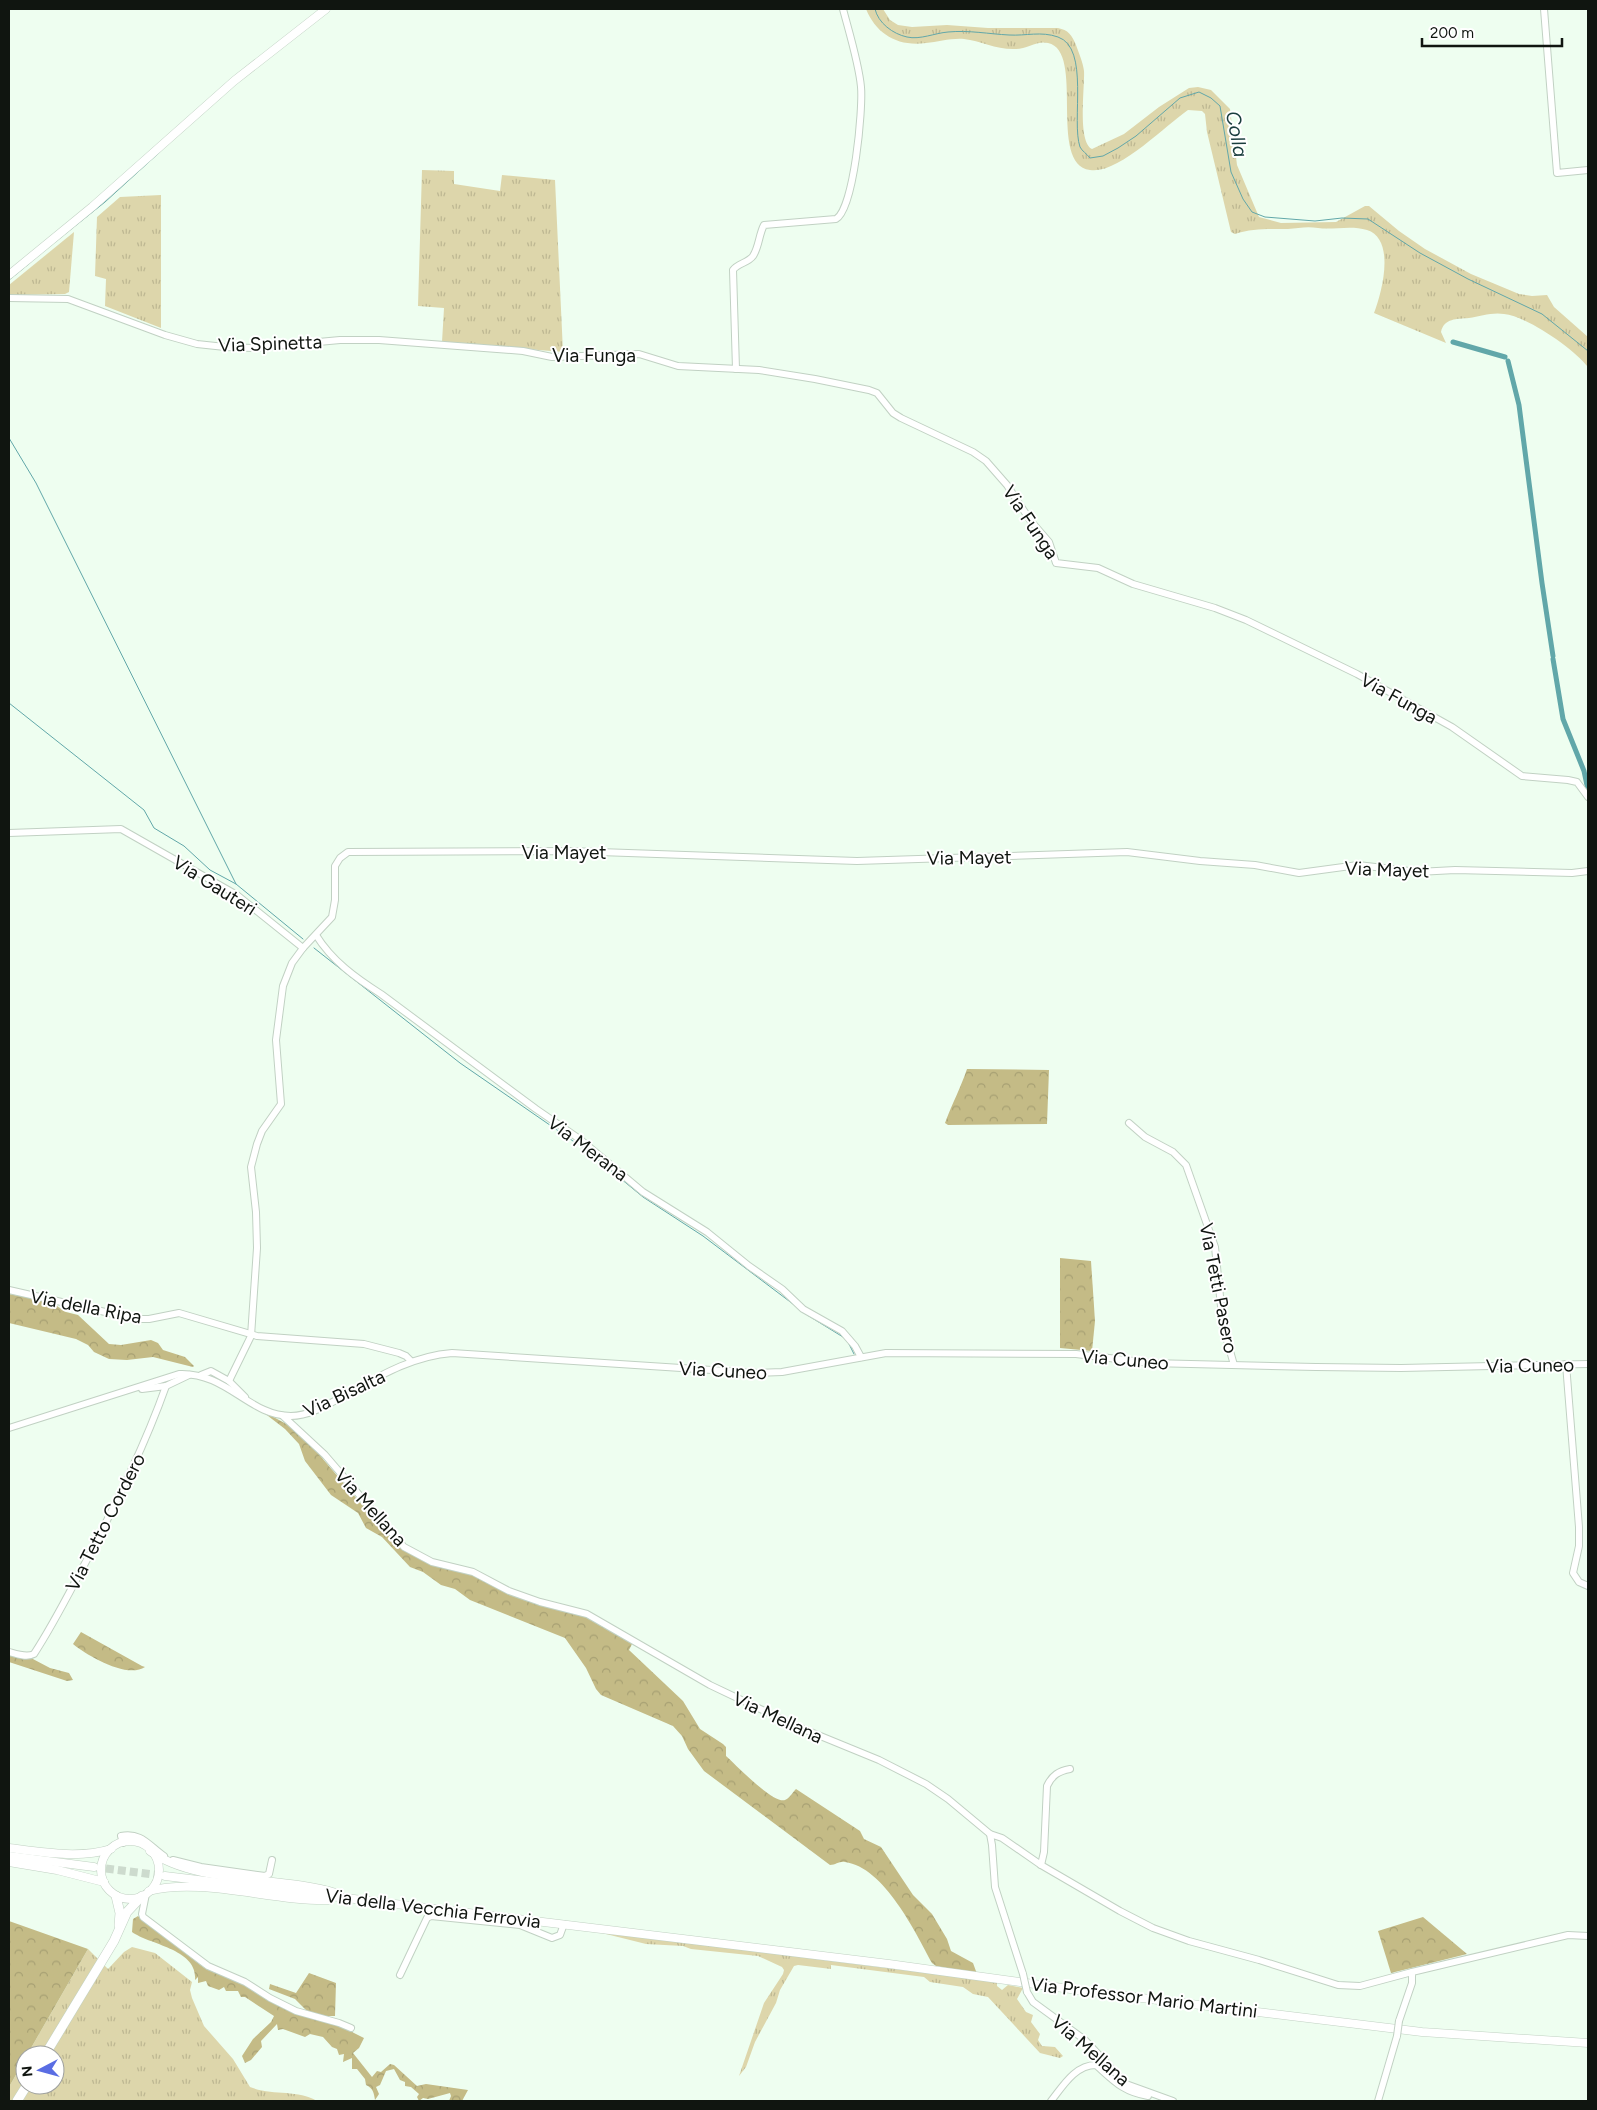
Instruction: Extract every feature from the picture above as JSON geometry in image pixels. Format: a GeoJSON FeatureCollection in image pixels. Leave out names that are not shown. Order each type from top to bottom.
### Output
{"type":"FeatureCollection","features":[{"type":"Feature","properties":{"kind":"highway"},"geometry":{"type":"LineString","coordinates":[[51,2045],[114,1941],[127,1912],[146,1894]]}},
{"type":"Feature","properties":{"kind":"highway"},"geometry":{"type":"LineString","coordinates":[[116,1896],[120,1913],[119,1930]]}},
{"type":"Feature","properties":{"kind":"main road"},"geometry":{"type":"LineString","coordinates":[[9,275],[92,207],[200,110],[326,9]]}},
{"type":"Feature","properties":{"kind":"main road"},"geometry":{"type":"LineString","coordinates":[[9,1848],[82,1853],[97,1852],[111,1849],[123,1843],[136,1842],[163,1860],[188,1868],[322,1889],[352,1899]]}},
{"type":"Feature","properties":{"kind":"main road"},"geometry":{"type":"LineString","coordinates":[[111,1849],[102,1864],[101,1874],[104,1882],[116,1896],[129,1899],[162,1888],[183,1888],[307,1900],[352,1899]]}},
{"type":"Feature","properties":{"kind":"main road"},"geometry":{"type":"LineString","coordinates":[[146,1894],[157,1880],[158,1871],[157,1862],[150,1851]]}},
{"type":"Feature","properties":{"kind":"main road"},"geometry":{"type":"LineString","coordinates":[[9,1856],[94,1867]]}},
{"type":"Feature","properties":{"kind":"main road"},"geometry":{"type":"LineString","coordinates":[[9,1862],[57,1870],[104,1882]]}},
{"type":"Feature","properties":{"kind":"main road","name":"Via della Vecchia Ferrovia"},"geometry":{"type":"LineString","coordinates":[[165,1876],[701,1941]]}},
{"type":"Feature","properties":{"kind":"main road","name":"Via Professor Mario Martini"},"geometry":{"type":"LineString","coordinates":[[701,1941],[1101,1993],[1422,2032],[1588,2042]]}},
{"type":"Feature","properties":{"kind":"street"},"geometry":{"type":"LineString","coordinates":[[736,369],[733,270],[736,266],[752,258],[758,246],[764,225],[836,219],[842,215],[847,206],[852,188],[860,116],[861,87],[843,9]]}},
{"type":"Feature","properties":{"kind":"street"},"geometry":{"type":"LineString","coordinates":[[1544,9],[1557,173],[1588,170]]}},
{"type":"Feature","properties":{"kind":"street","name":"Via Spinetta"},"geometry":{"type":"LineString","coordinates":[[9,298],[68,300],[165,335],[197,344],[225,347],[253,348],[340,340],[379,340],[479,348]]}},
{"type":"Feature","properties":{"kind":"street","name":"Via Funga"},"geometry":{"type":"LineString","coordinates":[[479,348],[523,351],[552,357],[639,354],[678,366],[759,370],[815,379],[874,392],[893,413],[973,452],[993,467],[1030,520],[1049,542],[1056,563],[1098,568],[1133,584],[1215,608],[1246,620],[1357,674],[1452,727],[1522,776],[1577,782],[1588,797]]}},
{"type":"Feature","properties":{"kind":"street","name":"Via Gauteri"},"geometry":{"type":"LineString","coordinates":[[9,833],[58,833],[121,829],[237,895],[303,948]]}},
{"type":"Feature","properties":{"kind":"street","name":"Via Mayet"},"geometry":{"type":"LineString","coordinates":[[316,935],[332,916],[335,900],[335,866],[340,858],[348,852],[570,851],[857,861],[1127,852],[1200,862],[1255,865],[1299,873],[1344,866],[1418,872],[1455,870],[1572,873],[1588,871]]}},
{"type":"Feature","properties":{"kind":"street"},"geometry":{"type":"LineString","coordinates":[[229,1381],[251,1336],[255,1304],[257,1248],[256,1212],[251,1167],[260,1138],[281,1104],[276,1040],[280,999],[288,971],[303,948],[316,935]]}},
{"type":"Feature","properties":{"kind":"street","name":"Via Merana"},"geometry":{"type":"LineString","coordinates":[[316,935],[331,956],[358,979],[586,1144],[643,1192],[707,1232],[748,1266],[782,1289],[803,1308],[842,1332],[855,1346],[861,1356]]}},
{"type":"Feature","properties":{"kind":"street","name":"Via Tetti Pasero"},"geometry":{"type":"LineString","coordinates":[[1129,1123],[1145,1137],[1173,1152],[1186,1165],[1215,1247],[1223,1326],[1234,1365]]}},
{"type":"Feature","properties":{"kind":"street","name":"Via della Ripa"},"geometry":{"type":"LineString","coordinates":[[9,1290],[143,1319],[179,1313],[257,1336],[364,1344],[399,1353],[411,1361]]}},
{"type":"Feature","properties":{"kind":"street","name":"Via Bisalta"},"geometry":{"type":"LineString","coordinates":[[9,1428],[136,1389],[171,1376],[190,1374],[201,1375],[225,1386],[263,1409],[282,1415],[298,1415],[316,1410],[411,1361],[427,1356],[452,1353],[665,1367]]}},
{"type":"Feature","properties":{"kind":"street","name":"Via Cuneo"},"geometry":{"type":"LineString","coordinates":[[665,1367],[771,1373],[886,1353],[1068,1354],[1150,1363],[1401,1368],[1588,1364]]}},
{"type":"Feature","properties":{"kind":"street"},"geometry":{"type":"LineString","coordinates":[[1566,1364],[1579,1527],[1579,1546],[1574,1573],[1579,1582],[1588,1586]]}},
{"type":"Feature","properties":{"kind":"street"},"geometry":{"type":"LineString","coordinates":[[201,1375],[211,1371],[229,1381],[239,1389],[246,1399]]}},
{"type":"Feature","properties":{"kind":"street"},"geometry":{"type":"LineString","coordinates":[[136,1389],[166,1386],[190,1374]]}},
{"type":"Feature","properties":{"kind":"street","name":"Via Tetto Cordero"},"geometry":{"type":"LineString","coordinates":[[9,1652],[32,1656],[37,1650],[125,1487],[166,1386]]}},
{"type":"Feature","properties":{"kind":"street","name":"Via Mellana"},"geometry":{"type":"LineString","coordinates":[[282,1415],[325,1454],[404,1547],[432,1562],[473,1572],[509,1591],[540,1602],[582,1612],[599,1619],[710,1685],[796,1726],[879,1760],[914,1777],[948,1799],[990,1834],[995,1887],[1027,1992],[1033,2002],[1085,2040],[1126,2084],[1173,2101]]}},
{"type":"Feature","properties":{"kind":"street"},"geometry":{"type":"LineString","coordinates":[[1041,1865],[1044,1852],[1047,1786],[1050,1779],[1059,1770],[1070,1769]]}},
{"type":"Feature","properties":{"kind":"street"},"geometry":{"type":"LineString","coordinates":[[990,1834],[1002,1838],[1041,1865],[1153,1928],[1214,1949],[1259,1960],[1338,1985],[1360,1986],[1568,1935],[1588,1936]]}},
{"type":"Feature","properties":{"kind":"street"},"geometry":{"type":"LineString","coordinates":[[123,1843],[122,1836],[134,1836],[148,1842],[160,1853],[172,1860],[262,1876],[269,1874],[272,1860]]}},
{"type":"Feature","properties":{"kind":"street"},"geometry":{"type":"LineString","coordinates":[[146,1894],[143,1917],[208,1966],[245,1982],[270,1998],[296,2011],[350,2028]]}},
{"type":"Feature","properties":{"kind":"street"},"geometry":{"type":"LineString","coordinates":[[400,1975],[427,1918],[430,1916],[520,1925],[552,1938],[560,1935],[564,1924]]}},
{"type":"Feature","properties":{"kind":"street"},"geometry":{"type":"LineString","coordinates":[[1378,2101],[1397,2036],[1399,2021],[1412,1983],[1412,1972]]}},
{"type":"Feature","properties":{"kind":"street"},"geometry":{"type":"LineString","coordinates":[[1051,2101],[1076,2071],[1085,2065],[1096,2065],[1120,2087],[1133,2094],[1160,2096]]}},
{"type":"Feature","properties":{"kind":"green space"},"geometry":{"type":"Polygon","coordinates":[[[866,9],[883,9],[890,20],[898,25],[912,27],[947,25],[988,28],[1058,28],[1067,32],[1074,41],[1081,58],[1084,78],[1083,125],[1087,144],[1092,149],[1124,134],[1159,107],[1189,88],[1198,87],[1211,90],[1230,109],[1237,165],[1259,217],[1281,223],[1336,222],[1365,206],[1369,206],[1399,231],[1425,249],[1471,274],[1519,294],[1532,296],[1547,295],[1554,307],[1588,337],[1588,367],[1572,351],[1549,334],[1514,316],[1487,314],[1452,320],[1445,324],[1441,332],[1446,343],[1374,313],[1383,280],[1384,255],[1376,235],[1367,230],[1307,227],[1255,230],[1235,234],[1231,232],[1207,132],[1205,114],[1202,111],[1188,110],[1127,157],[1101,170],[1090,170],[1077,163],[1071,149],[1068,129],[1065,65],[1059,51],[1048,43],[1044,42],[1024,48],[1009,49],[964,39],[916,44],[906,43],[897,41],[882,32],[870,18],[866,9]]]}},
{"type":"Feature","properties":{"kind":"green space"},"geometry":{"type":"Polygon","coordinates":[[[422,170],[454,171],[454,184],[500,191],[502,175],[555,180],[563,352],[442,342],[444,308],[418,306],[422,170]]]}},
{"type":"Feature","properties":{"kind":"green space"},"geometry":{"type":"Polygon","coordinates":[[[161,195],[161,328],[105,306],[106,279],[95,276],[97,217],[120,197],[161,195]]]}},
{"type":"Feature","properties":{"kind":"green space"},"geometry":{"type":"Polygon","coordinates":[[[74,232],[69,292],[65,294],[9,295],[9,285],[74,232]]]}},
{"type":"Feature","properties":{"kind":"green space"},"geometry":{"type":"Polygon","coordinates":[[[967,1069],[1049,1070],[1047,1124],[948,1125],[945,1123],[967,1069]]]}},
{"type":"Feature","properties":{"kind":"green space"},"geometry":{"type":"Polygon","coordinates":[[[1060,1258],[1091,1261],[1095,1321],[1092,1351],[1060,1348],[1060,1258]]]}},
{"type":"Feature","properties":{"kind":"green space"},"geometry":{"type":"Polygon","coordinates":[[[9,1294],[51,1302],[66,1312],[78,1315],[109,1344],[121,1345],[151,1340],[158,1343],[163,1350],[185,1357],[194,1366],[153,1357],[127,1360],[109,1359],[94,1352],[88,1345],[76,1339],[9,1323],[9,1294]]]}},
{"type":"Feature","properties":{"kind":"green space"},"geometry":{"type":"Polygon","coordinates":[[[259,1409],[288,1425],[311,1445],[398,1547],[423,1561],[472,1574],[496,1587],[578,1613],[598,1622],[630,1641],[632,1644],[629,1650],[683,1701],[700,1729],[723,1744],[726,1747],[726,1756],[755,1783],[779,1800],[785,1800],[796,1789],[860,1831],[864,1839],[881,1847],[913,1895],[932,1914],[947,1939],[951,1951],[973,1963],[977,1974],[936,1966],[932,1963],[908,1919],[885,1888],[873,1876],[859,1867],[845,1862],[830,1865],[704,1771],[688,1749],[682,1736],[673,1726],[601,1695],[586,1668],[565,1638],[470,1600],[455,1589],[441,1585],[423,1572],[410,1567],[382,1537],[366,1528],[358,1513],[331,1495],[305,1461],[299,1444],[285,1429],[259,1409]]]}},
{"type":"Feature","properties":{"kind":"green space"},"geometry":{"type":"Polygon","coordinates":[[[81,1632],[145,1667],[137,1670],[128,1670],[108,1665],[98,1660],[73,1644],[81,1632]]]}},
{"type":"Feature","properties":{"kind":"green space"},"geometry":{"type":"Polygon","coordinates":[[[9,1653],[31,1658],[50,1668],[69,1673],[73,1680],[67,1681],[9,1662],[9,1653]]]}},
{"type":"Feature","properties":{"kind":"green space"},"geometry":{"type":"Polygon","coordinates":[[[138,1916],[203,1967],[247,1985],[267,2000],[303,2016],[314,2014],[306,2010],[295,1999],[269,1989],[270,1984],[296,1993],[309,1973],[336,1983],[335,2016],[324,2016],[323,2020],[364,2038],[359,2048],[353,2053],[372,2077],[377,2071],[381,2072],[390,2064],[394,2065],[417,2086],[426,2084],[468,2090],[462,2101],[449,2101],[450,2093],[428,2099],[423,2098],[419,2101],[417,2097],[419,2094],[411,2087],[405,2086],[405,2082],[400,2080],[394,2069],[386,2071],[380,2085],[376,2087],[379,2094],[375,2100],[373,2091],[366,2085],[365,2079],[357,2069],[352,2069],[352,2058],[343,2062],[344,2054],[339,2055],[337,2049],[332,2047],[323,2037],[310,2034],[305,2037],[283,2029],[278,2030],[277,2024],[261,2041],[262,2047],[251,2060],[245,2063],[242,2056],[253,2039],[271,2022],[274,2016],[245,1997],[241,1997],[238,1991],[226,1991],[224,1987],[219,1990],[208,1986],[206,1981],[198,1983],[198,1977],[195,1980],[194,1970],[189,1961],[171,1949],[132,1932],[133,1919],[138,1916]]]}},
{"type":"Feature","properties":{"kind":"green space"},"geometry":{"type":"Polygon","coordinates":[[[1423,1917],[1467,1954],[1391,1973],[1378,1931],[1423,1917]]]}},
{"type":"Feature","properties":{"kind":"green space"},"geometry":{"type":"Polygon","coordinates":[[[9,1921],[88,1949],[33,2045],[15,2045],[15,2076],[9,2087],[9,1921]]]}},
{"type":"Feature","properties":{"kind":"green space"},"geometry":{"type":"Polygon","coordinates":[[[594,1931],[997,1982],[997,1986],[1002,1990],[1008,1985],[1023,1988],[1017,1999],[1026,2012],[1033,2015],[1031,2022],[1040,2034],[1038,2040],[1042,2046],[1055,2047],[1063,2056],[1060,2058],[1040,2053],[988,1997],[973,1994],[963,1987],[930,1982],[924,1977],[831,1965],[831,1969],[798,1965],[794,1966],[780,1990],[776,2003],[755,2042],[746,2067],[739,2076],[764,2003],[783,1974],[784,1970],[782,1967],[758,1956],[691,1949],[683,1946],[646,1944],[594,1931]]]}},
{"type":"Feature","properties":{"kind":"green space"},"geometry":{"type":"Polygon","coordinates":[[[132,1947],[155,1953],[192,1982],[190,1990],[192,1998],[204,2026],[233,2059],[250,2087],[258,2090],[301,2095],[317,2101],[9,2101],[9,2087],[15,2076],[15,2095],[65,2095],[65,2045],[33,2045],[88,1949],[108,1969],[124,1952],[132,1947]]]}},
{"type":"Feature","properties":{"kind":"waterway","name":"Colla"},"geometry":{"type":"LineString","coordinates":[[875,9],[879,19],[887,27],[912,38],[964,31],[1009,35],[1046,34],[1058,37],[1068,44],[1074,55],[1078,86],[1078,135],[1080,147],[1090,158],[1103,156],[1118,148],[1136,136],[1180,98],[1199,92],[1211,98],[1220,106],[1231,172],[1243,199],[1252,212],[1265,217],[1315,221],[1342,218],[1368,219],[1420,253],[1468,279],[1542,314],[1588,351]]}},
{"type":"Feature","properties":{"kind":"waterway"},"geometry":{"type":"LineString","coordinates":[[50,246],[105,202],[162,150]]}},
{"type":"Feature","properties":{"kind":"waterway"},"geometry":{"type":"LineString","coordinates":[[9,280],[31,262]]}},
{"type":"Feature","properties":{"kind":"waterway"},"geometry":{"type":"LineString","coordinates":[[1453,342],[1505,357]]}},
{"type":"Feature","properties":{"kind":"waterway"},"geometry":{"type":"LineString","coordinates":[[1508,361],[1519,405],[1553,656]]}},
{"type":"Feature","properties":{"kind":"waterway"},"geometry":{"type":"LineString","coordinates":[[9,438],[36,483],[236,884]]}},
{"type":"Feature","properties":{"kind":"waterway"},"geometry":{"type":"LineString","coordinates":[[1553,659],[1563,719],[1584,771],[1588,790]]}},
{"type":"Feature","properties":{"kind":"waterway"},"geometry":{"type":"LineString","coordinates":[[9,703],[144,810],[154,828],[184,846],[210,870],[236,884],[303,939]]}},
{"type":"Feature","properties":{"kind":"waterway"},"geometry":{"type":"LineString","coordinates":[[314,948],[460,1063],[586,1150],[643,1197],[703,1236],[793,1304]]}},
{"type":"Feature","properties":{"kind":"waterway"},"geometry":{"type":"LineString","coordinates":[[804,1313],[843,1337]]}},
{"type":"Feature","properties":{"kind":"waterway"},"geometry":{"type":"LineString","coordinates":[[849,1344],[854,1354]]}},
{"type":"Feature","properties":{"kind":"tunnel"},"geometry":{"type":"LineString","coordinates":[[94,1867],[165,1876]]}}]}
